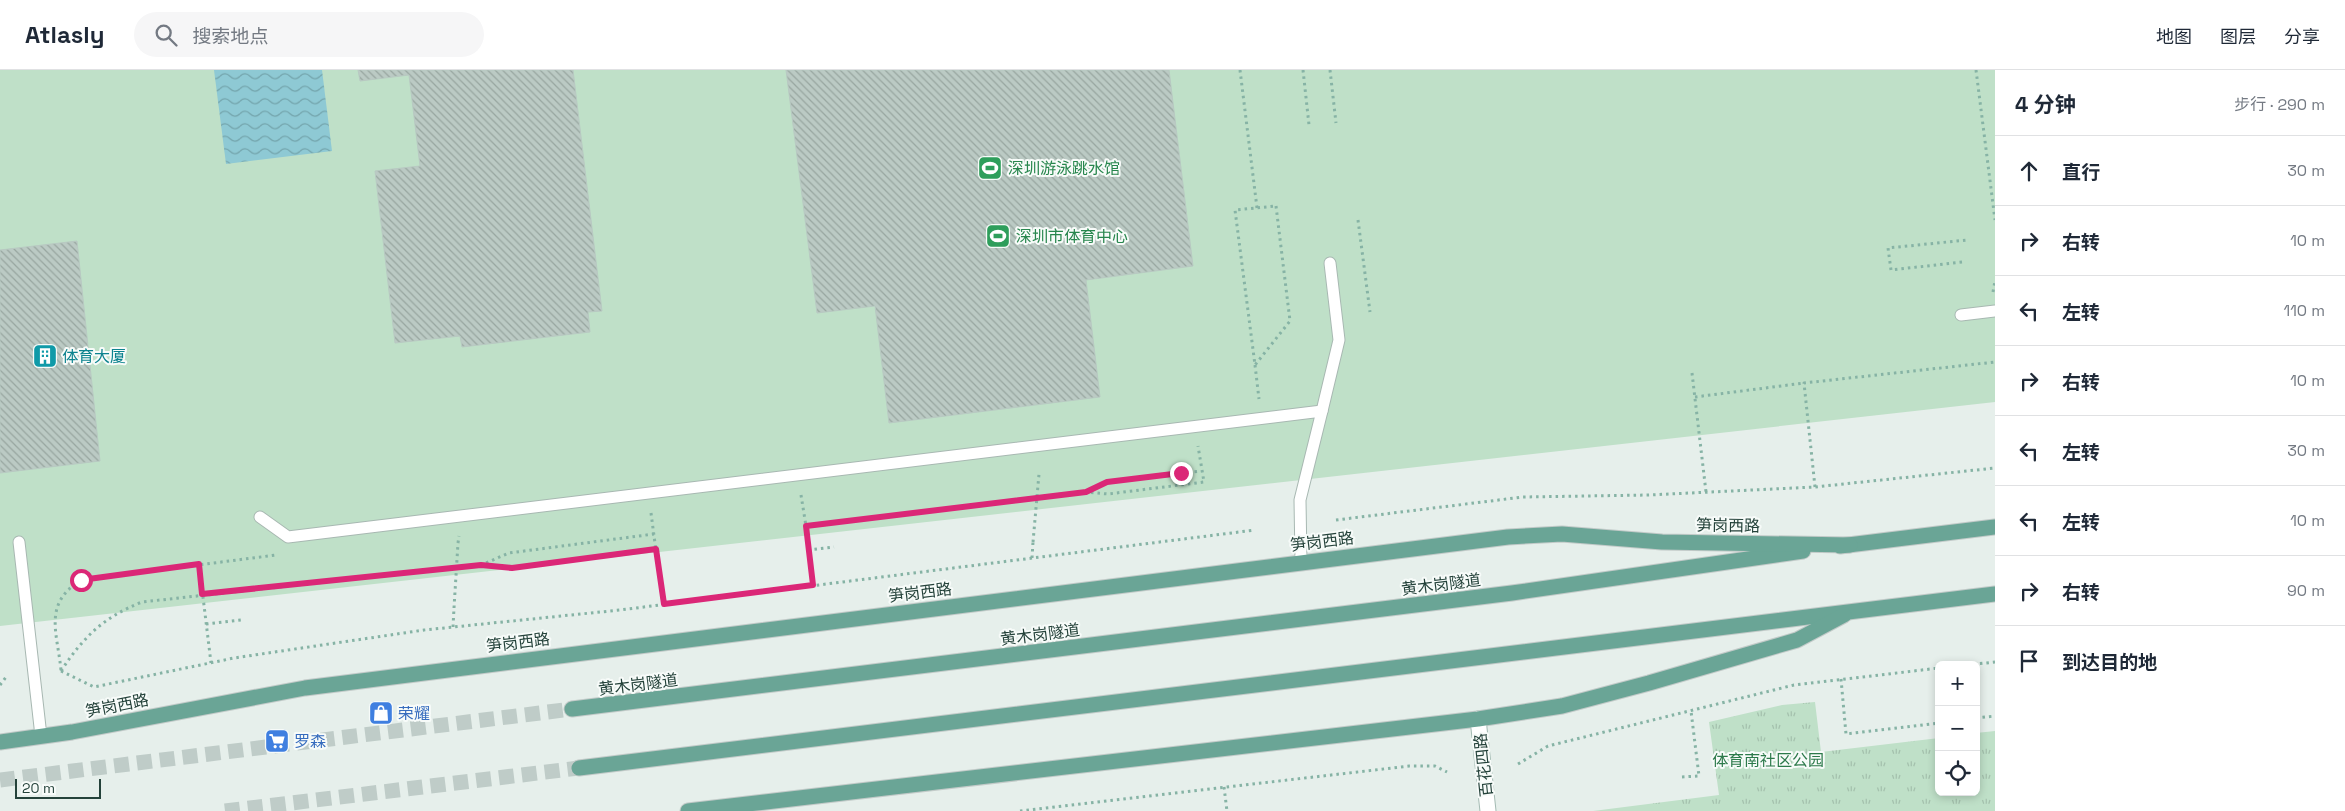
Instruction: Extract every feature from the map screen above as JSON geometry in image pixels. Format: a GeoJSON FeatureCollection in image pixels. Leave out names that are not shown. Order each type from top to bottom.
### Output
{"type":"FeatureCollection","features":[{"type":"Feature","properties":{"kind":"main road","name":"笋岗西路"},"geometry":{"type":"LineString","coordinates":[[1512,593],[1850,544],[1995,527]]}},
{"type":"Feature","properties":{"kind":"main road","name":"笋岗西路"},"geometry":{"type":"LineString","coordinates":[[0,742],[315,686],[1508,536],[1562,534],[1662,542],[1850,544]]}},
{"type":"Feature","properties":{"kind":"main road","name":"黄木岗隧道"},"geometry":{"type":"LineString","coordinates":[[572,709],[1512,593]]}},
{"type":"Feature","properties":{"kind":"main road"},"geometry":{"type":"LineString","coordinates":[[579,768],[1995,594]]}},
{"type":"Feature","properties":{"kind":"main road"},"geometry":{"type":"LineString","coordinates":[[688,811],[1478,719],[1562,706],[1779,646],[1797,640],[1852,611]]}},
{"type":"Feature","properties":{"kind":"street","name":"百花四路"},"geometry":{"type":"LineString","coordinates":[[1478,719],[1488,811]]}},
{"type":"Feature","properties":{"kind":"lane"},"geometry":{"type":"LineString","coordinates":[[1301,561],[1300,500],[1339,340],[1330,263]]}},
{"type":"Feature","properties":{"kind":"lane"},"geometry":{"type":"LineString","coordinates":[[1961,315],[1995,311]]}},
{"type":"Feature","properties":{"kind":"lane"},"geometry":{"type":"LineString","coordinates":[[260,517],[288,537],[1322,411]]}},
{"type":"Feature","properties":{"kind":"lane"},"geometry":{"type":"LineString","coordinates":[[19,542],[41,736]]}},
{"type":"Feature","properties":{"kind":"path"},"geometry":{"type":"LineString","coordinates":[[1240,70],[1256,208]]}},
{"type":"Feature","properties":{"kind":"path"},"geometry":{"type":"LineString","coordinates":[[1303,70],[1309,125]]}},
{"type":"Feature","properties":{"kind":"path"},"geometry":{"type":"LineString","coordinates":[[1330,70],[1336,123]]}},
{"type":"Feature","properties":{"kind":"path"},"geometry":{"type":"LineString","coordinates":[[1976,70],[1995,220]]}},
{"type":"Feature","properties":{"kind":"path"},"geometry":{"type":"LineString","coordinates":[[1255,365],[1290,322],[1276,206],[1235,210],[1261,418]]}},
{"type":"Feature","properties":{"kind":"path"},"geometry":{"type":"LineString","coordinates":[[1358,220],[1370,312]]}},
{"type":"Feature","properties":{"kind":"path"},"geometry":{"type":"LineString","coordinates":[[1962,262],[1891,270],[1888,248],[1967,240]]}},
{"type":"Feature","properties":{"kind":"path"},"geometry":{"type":"LineString","coordinates":[[1695,397],[1995,362]]}},
{"type":"Feature","properties":{"kind":"path"},"geometry":{"type":"LineString","coordinates":[[1692,373],[1706,492]]}},
{"type":"Feature","properties":{"kind":"path"},"geometry":{"type":"LineString","coordinates":[[1804,384],[1815,487]]}},
{"type":"Feature","properties":{"kind":"path"},"geometry":{"type":"LineString","coordinates":[[1336,520],[1523,497],[1815,487],[1995,468]]}},
{"type":"Feature","properties":{"kind":"path"},"geometry":{"type":"LineString","coordinates":[[1086,492],[1107,482],[1202,470]]}},
{"type":"Feature","properties":{"kind":"path"},"geometry":{"type":"LineString","coordinates":[[1032,558],[1039,474]]}},
{"type":"Feature","properties":{"kind":"path"},"geometry":{"type":"LineString","coordinates":[[806,526],[1086,492],[1108,494],[1204,482]]}},
{"type":"Feature","properties":{"kind":"path"},"geometry":{"type":"LineString","coordinates":[[800,492],[813,585]]}},
{"type":"Feature","properties":{"kind":"path"},"geometry":{"type":"LineString","coordinates":[[650,510],[664,604]]}},
{"type":"Feature","properties":{"kind":"path"},"geometry":{"type":"LineString","coordinates":[[61,671],[94,687],[211,663],[453,626],[664,604],[1255,530]]}},
{"type":"Feature","properties":{"kind":"path"},"geometry":{"type":"LineString","coordinates":[[449,535],[459,534]]}},
{"type":"Feature","properties":{"kind":"path"},"geometry":{"type":"LineString","coordinates":[[481,565],[509,554],[654,534]]}},
{"type":"Feature","properties":{"kind":"path"},"geometry":{"type":"LineString","coordinates":[[453,626],[458,543]]}},
{"type":"Feature","properties":{"kind":"path"},"geometry":{"type":"LineString","coordinates":[[808,550],[834,547]]}},
{"type":"Feature","properties":{"kind":"path"},"geometry":{"type":"LineString","coordinates":[[61,671],[84,638],[103,622],[122,610],[142,602],[481,565],[512,568],[656,549]]}},
{"type":"Feature","properties":{"kind":"path"},"geometry":{"type":"LineString","coordinates":[[61,671],[55,615],[57,604],[66,589],[81,580],[286,554]]}},
{"type":"Feature","properties":{"kind":"path"},"geometry":{"type":"LineString","coordinates":[[199,564],[211,663]]}},
{"type":"Feature","properties":{"kind":"path"},"geometry":{"type":"LineString","coordinates":[[206,624],[241,620]]}},
{"type":"Feature","properties":{"kind":"path"},"geometry":{"type":"LineString","coordinates":[[1980,664],[1995,662]]}},
{"type":"Feature","properties":{"kind":"path"},"geometry":{"type":"LineString","coordinates":[[1518,764],[1548,746],[1794,685],[1935,668]]}},
{"type":"Feature","properties":{"kind":"path"},"geometry":{"type":"LineString","coordinates":[[0,685],[6,677]]}},
{"type":"Feature","properties":{"kind":"path"},"geometry":{"type":"LineString","coordinates":[[1841,680],[1846,734],[1935,723]]}},
{"type":"Feature","properties":{"kind":"path"},"geometry":{"type":"LineString","coordinates":[[1682,777],[1699,776],[1691,711]]}},
{"type":"Feature","properties":{"kind":"path"},"geometry":{"type":"LineString","coordinates":[[1980,718],[1995,716]]}},
{"type":"Feature","properties":{"kind":"path"},"geometry":{"type":"LineString","coordinates":[[1020,811],[1408,766],[1436,766],[1447,772]]}},
{"type":"Feature","properties":{"kind":"path"},"geometry":{"type":"LineString","coordinates":[[1224,787],[1227,811]]}},
{"type":"Feature","properties":{"kind":"green space","name":"深圳市体育中心"},"geometry":{"type":"Polygon","coordinates":[[[0,70],[1995,70],[1995,402],[0,626],[0,70]]]}},
{"type":"Feature","properties":{"kind":"green space","name":"体育南社区公园"},"geometry":{"type":"Polygon","coordinates":[[[1815,702],[1821,752],[1935,738],[1935,796],[1980,796],[1980,733],[1995,731],[1995,811],[1593,811],[1719,795],[1709,722],[1782,705],[1815,702]]]}},
{"type":"Feature","properties":{"kind":"water"},"geometry":{"type":"Polygon","coordinates":[[[214,70],[322,70],[332,151],[226,164],[214,70]]]}},
{"type":"Feature","properties":{"kind":"building"},"geometry":{"type":"Polygon","coordinates":[[[358,70],[573,70],[602,311],[588,312],[590,332],[462,347],[460,336],[395,343],[375,171],[420,166],[409,75],[360,81],[358,70]]]}},
{"type":"Feature","properties":{"kind":"building","name":"深圳游泳跳水馆"},"geometry":{"type":"Polygon","coordinates":[[[786,70],[1169,70],[1193,266],[1086,280],[1100,397],[889,423],[875,306],[817,313],[786,70]]]}},
{"type":"Feature","properties":{"kind":"building","name":"体育大厦"},"geometry":{"type":"Polygon","coordinates":[[[77,241],[100,461],[0,473],[0,250],[77,241]]]}},
{"type":"Feature","properties":{"kind":"tunnel"},"geometry":{"type":"LineString","coordinates":[[0,780],[572,709]]}},
{"type":"Feature","properties":{"kind":"tunnel"},"geometry":{"type":"LineString","coordinates":[[225,811],[579,768]]}},
{"type":"Feature","properties":{"kind":"place","name":"深圳游泳跳水馆"},"geometry":{"type":"Point","coordinates":[990,168]}},
{"type":"Feature","properties":{"kind":"place","name":"深圳市体育中心"},"geometry":{"type":"Point","coordinates":[998,236]}},
{"type":"Feature","properties":{"kind":"place","name":"体育大厦"},"geometry":{"type":"Point","coordinates":[45,356]}},
{"type":"Feature","properties":{"kind":"place","name":"荣耀"},"geometry":{"type":"Point","coordinates":[381,713]}},
{"type":"Feature","properties":{"kind":"place","name":"罗森"},"geometry":{"type":"Point","coordinates":[277,741]}},
{"type":"Feature","properties":{"kind":"route"},"geometry":{"type":"LineString","coordinates":[[81,580],[199,564],[202,594],[481,565],[512,568],[656,549],[664,604],[813,585],[806,526],[934,512],[1086,492],[1107,482],[1181,473]]}}]}
